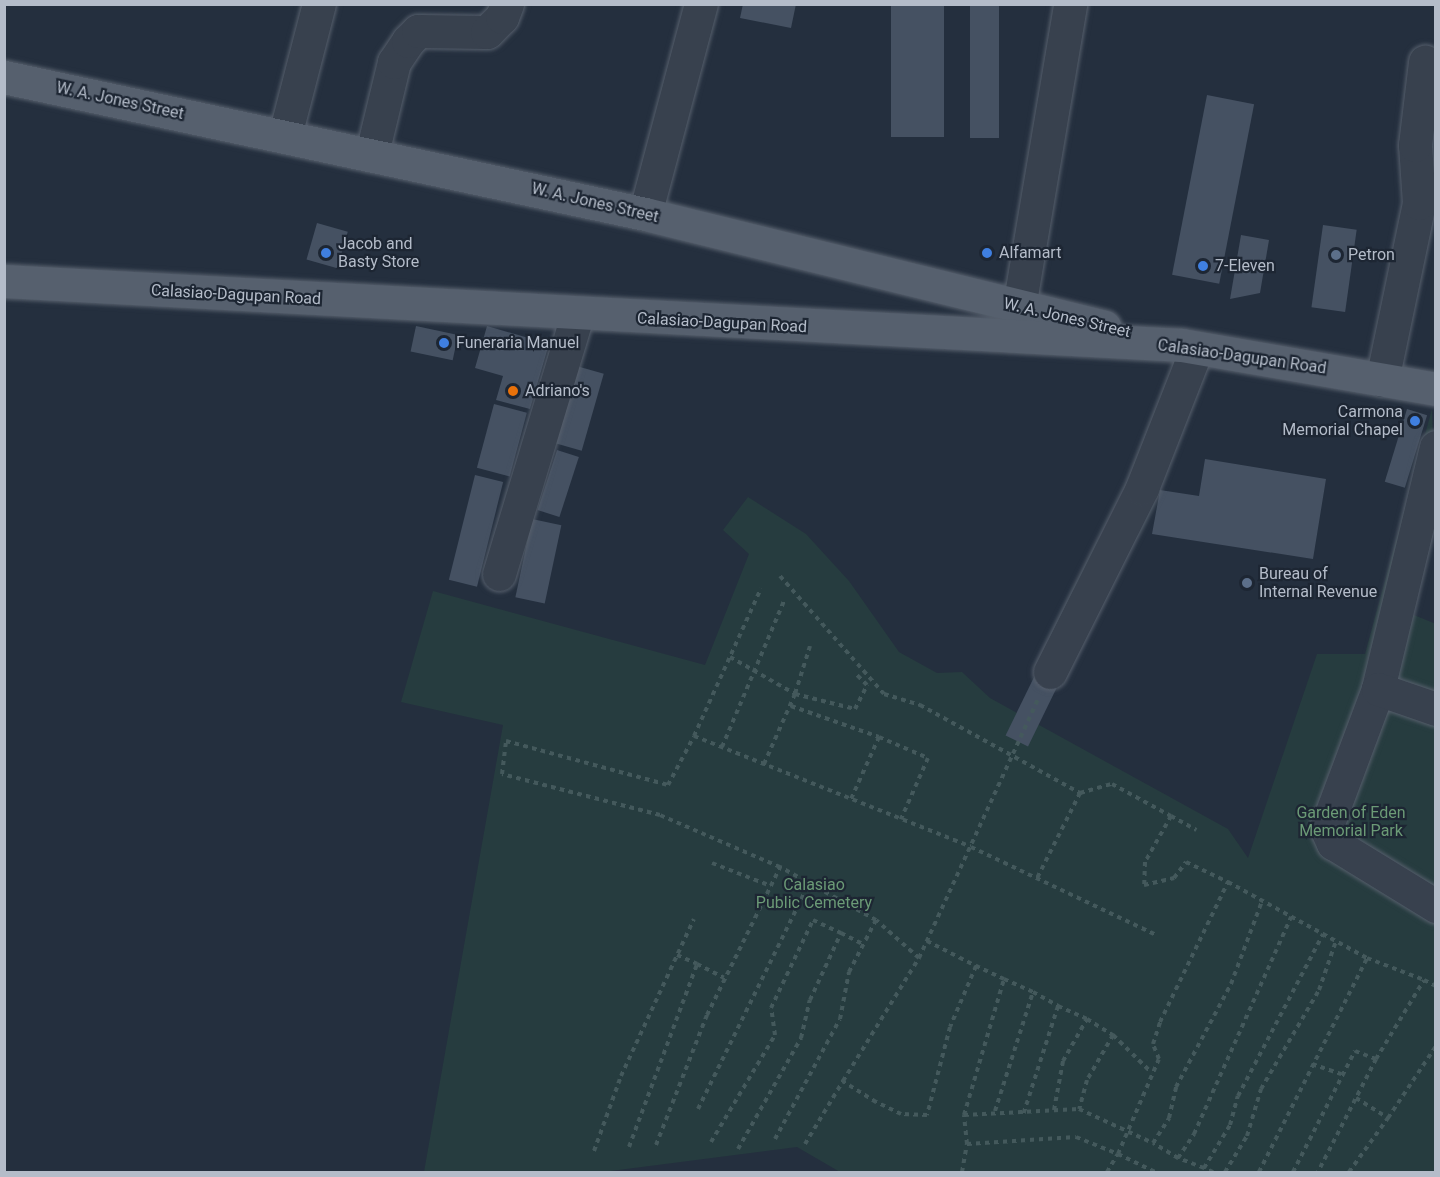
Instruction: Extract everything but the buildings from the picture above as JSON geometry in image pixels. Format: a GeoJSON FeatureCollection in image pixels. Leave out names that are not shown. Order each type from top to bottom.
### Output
{"type":"FeatureCollection","features":[{"type":"Feature","properties":{"kind":"main road","name":"W. A. Jones Street"},"geometry":{"type":"LineString","coordinates":[[4,76],[372,153],[645,214],[1189,347]]}},
{"type":"Feature","properties":{"kind":"main road","name":"Calasiao-Dagupan Road"},"geometry":{"type":"LineString","coordinates":[[4,281],[577,315],[1189,347],[1436,389]]}},
{"type":"Feature","properties":{"kind":"street"},"geometry":{"type":"LineString","coordinates":[[285,135],[319,4]]}},
{"type":"Feature","properties":{"kind":"street"},"geometry":{"type":"LineString","coordinates":[[372,153],[394,62],[408,40],[418,31],[487,32],[502,17],[507,4]]}},
{"type":"Feature","properties":{"kind":"street"},"geometry":{"type":"LineString","coordinates":[[645,214],[701,4]]}},
{"type":"Feature","properties":{"kind":"street"},"geometry":{"type":"LineString","coordinates":[[1019,307],[1070,4]]}},
{"type":"Feature","properties":{"kind":"street"},"geometry":{"type":"LineString","coordinates":[[1382,380],[1419,203],[1415,145],[1425,62]]}},
{"type":"Feature","properties":{"kind":"street"},"geometry":{"type":"LineString","coordinates":[[499,573],[577,315]]}},
{"type":"Feature","properties":{"kind":"street"},"geometry":{"type":"LineString","coordinates":[[1050,672],[1142,488],[1189,347]]}},
{"type":"Feature","properties":{"kind":"street"},"geometry":{"type":"LineString","coordinates":[[1436,447],[1378,689],[1329,817],[1328,836],[1436,906]]}},
{"type":"Feature","properties":{"kind":"street"},"geometry":{"type":"LineString","coordinates":[[1378,689],[1436,709]]}},
{"type":"Feature","properties":{"kind":"path"},"geometry":{"type":"LineString","coordinates":[[780,576],[884,694],[920,705],[1080,793],[1112,784],[1196,830]]}},
{"type":"Feature","properties":{"kind":"path"},"geometry":{"type":"LineString","coordinates":[[761,588],[694,736],[668,784],[506,741],[502,774],[660,815],[780,867],[876,920],[919,958]]}},
{"type":"Feature","properties":{"kind":"path"},"geometry":{"type":"LineString","coordinates":[[722,747],[784,601]]}},
{"type":"Feature","properties":{"kind":"path"},"geometry":{"type":"LineString","coordinates":[[764,764],[795,694],[810,646]]}},
{"type":"Feature","properties":{"kind":"path"},"geometry":{"type":"LineString","coordinates":[[730,657],[795,694],[855,709],[867,685],[857,675]]}},
{"type":"Feature","properties":{"kind":"path"},"geometry":{"type":"LineString","coordinates":[[790,706],[879,737],[928,758],[901,819]]}},
{"type":"Feature","properties":{"kind":"path"},"geometry":{"type":"LineString","coordinates":[[805,1144],[919,958],[1029,719]]}},
{"type":"Feature","properties":{"kind":"path"},"geometry":{"type":"LineString","coordinates":[[694,736],[971,847],[1154,934]]}},
{"type":"Feature","properties":{"kind":"path"},"geometry":{"type":"LineString","coordinates":[[851,798],[879,737]]}},
{"type":"Feature","properties":{"kind":"path"},"geometry":{"type":"LineString","coordinates":[[1037,878],[1080,793]]}},
{"type":"Feature","properties":{"kind":"path"},"geometry":{"type":"LineString","coordinates":[[1171,816],[1145,862],[1144,885],[1174,878],[1186,862],[1228,882],[1367,958],[1436,986]]}},
{"type":"Feature","properties":{"kind":"path"},"geometry":{"type":"LineString","coordinates":[[711,863],[771,886]]}},
{"type":"Feature","properties":{"kind":"path"},"geometry":{"type":"LineString","coordinates":[[656,1145],[724,978],[780,867]]}},
{"type":"Feature","properties":{"kind":"path"},"geometry":{"type":"LineString","coordinates":[[1107,1173],[1118,1154],[1152,1073],[1160,1022],[1179,993],[1228,882]]}},
{"type":"Feature","properties":{"kind":"path"},"geometry":{"type":"LineString","coordinates":[[698,1109],[809,883]]}},
{"type":"Feature","properties":{"kind":"path"},"geometry":{"type":"LineString","coordinates":[[1153,1143],[1169,1118],[1176,1087],[1231,984],[1262,901]]}},
{"type":"Feature","properties":{"kind":"path"},"geometry":{"type":"LineString","coordinates":[[1178,1158],[1194,1134],[1291,917]]}},
{"type":"Feature","properties":{"kind":"path"},"geometry":{"type":"LineString","coordinates":[[594,1152],[621,1076],[694,919]]}},
{"type":"Feature","properties":{"kind":"path"},"geometry":{"type":"LineString","coordinates":[[711,1142],[775,1035],[771,1008],[813,920],[863,944]]}},
{"type":"Feature","properties":{"kind":"path"},"geometry":{"type":"LineString","coordinates":[[775,1139],[840,1019],[849,972],[876,920]]}},
{"type":"Feature","properties":{"kind":"path"},"geometry":{"type":"LineString","coordinates":[[738,1149],[801,1038],[810,1000],[841,933]]}},
{"type":"Feature","properties":{"kind":"path"},"geometry":{"type":"LineString","coordinates":[[1204,1168],[1230,1125],[1238,1096],[1323,934]]}},
{"type":"Feature","properties":{"kind":"path"},"geometry":{"type":"LineString","coordinates":[[927,941],[1087,1019],[1113,1035],[1152,1073]]}},
{"type":"Feature","properties":{"kind":"path"},"geometry":{"type":"LineString","coordinates":[[1225,1173],[1247,1136],[1261,1089],[1318,990],[1336,941]]}},
{"type":"Feature","properties":{"kind":"path"},"geometry":{"type":"LineString","coordinates":[[677,955],[724,978]]}},
{"type":"Feature","properties":{"kind":"path"},"geometry":{"type":"LineString","coordinates":[[1259,1173],[1367,958]]}},
{"type":"Feature","properties":{"kind":"path"},"geometry":{"type":"LineString","coordinates":[[629,1147],[697,964]]}},
{"type":"Feature","properties":{"kind":"path"},"geometry":{"type":"LineString","coordinates":[[843,1081],[901,1114],[927,1115],[950,1028],[976,966]]}},
{"type":"Feature","properties":{"kind":"path"},"geometry":{"type":"LineString","coordinates":[[962,1173],[967,1144],[964,1115],[1004,979]]}},
{"type":"Feature","properties":{"kind":"path"},"geometry":{"type":"LineString","coordinates":[[1318,1173],[1376,1059],[1424,980]]}},
{"type":"Feature","properties":{"kind":"path"},"geometry":{"type":"LineString","coordinates":[[995,1111],[1033,992]]}},
{"type":"Feature","properties":{"kind":"path"},"geometry":{"type":"LineString","coordinates":[[1023,1114],[1058,1006]]}},
{"type":"Feature","properties":{"kind":"path"},"geometry":{"type":"LineString","coordinates":[[1054,1110],[1064,1061],[1087,1019]]}},
{"type":"Feature","properties":{"kind":"path"},"geometry":{"type":"LineString","coordinates":[[1079,1109],[1088,1080],[1113,1035]]}},
{"type":"Feature","properties":{"kind":"path"},"geometry":{"type":"LineString","coordinates":[[1348,1173],[1436,1046]]}},
{"type":"Feature","properties":{"kind":"path"},"geometry":{"type":"LineString","coordinates":[[1293,1173],[1341,1074],[1355,1051],[1376,1059]]}},
{"type":"Feature","properties":{"kind":"path"},"geometry":{"type":"LineString","coordinates":[[1312,1064],[1341,1074]]}},
{"type":"Feature","properties":{"kind":"path"},"geometry":{"type":"LineString","coordinates":[[1356,1098],[1388,1118]]}},
{"type":"Feature","properties":{"kind":"path"},"geometry":{"type":"LineString","coordinates":[[964,1115],[995,1111],[1023,1114],[1079,1109],[1128,1130],[1178,1158],[1213,1173]]}},
{"type":"Feature","properties":{"kind":"path"},"geometry":{"type":"LineString","coordinates":[[967,1144],[1076,1137],[1118,1154],[1155,1173]]}},
{"type":"Feature","properties":{"kind":"green space","name":"Calasiao Public Cemetery"},"geometry":{"type":"Polygon","coordinates":[[[1432,409],[1435,502],[1409,613],[1436,624],[1435,1172],[840,1172],[797,1147],[603,1172],[424,1172],[503,725],[401,702],[433,591],[705,665],[749,554],[723,530],[748,497],[806,534],[849,581],[899,652],[937,673],[962,672],[990,698],[1228,829],[1248,858],[1317,654],[1365,654],[1432,409]]]}},
{"type":"Feature","properties":{"kind":"place","name":"Jacob and Basty Store"},"geometry":{"type":"Point","coordinates":[326,253]}},
{"type":"Feature","properties":{"kind":"place","name":"Alfamart"},"geometry":{"type":"Point","coordinates":[987,253]}},
{"type":"Feature","properties":{"kind":"place","name":"Petron"},"geometry":{"type":"Point","coordinates":[1336,255]}},
{"type":"Feature","properties":{"kind":"place","name":"7-Eleven"},"geometry":{"type":"Point","coordinates":[1203,266]}},
{"type":"Feature","properties":{"kind":"place","name":"Funeraria Manuel"},"geometry":{"type":"Point","coordinates":[444,343]}},
{"type":"Feature","properties":{"kind":"place","name":"Adriano's"},"geometry":{"type":"Point","coordinates":[513,391]}},
{"type":"Feature","properties":{"kind":"place","name":"Carmona Memorial Chapel"},"geometry":{"type":"Point","coordinates":[1415,421]}},
{"type":"Feature","properties":{"kind":"place","name":"Bureau of Internal Revenue"},"geometry":{"type":"Point","coordinates":[1247,583]}},
{"type":"Feature","properties":{"kind":"park label","name":"Garden of Eden Memorial Park"},"geometry":{"type":"Point","coordinates":[1351,822]}}]}
